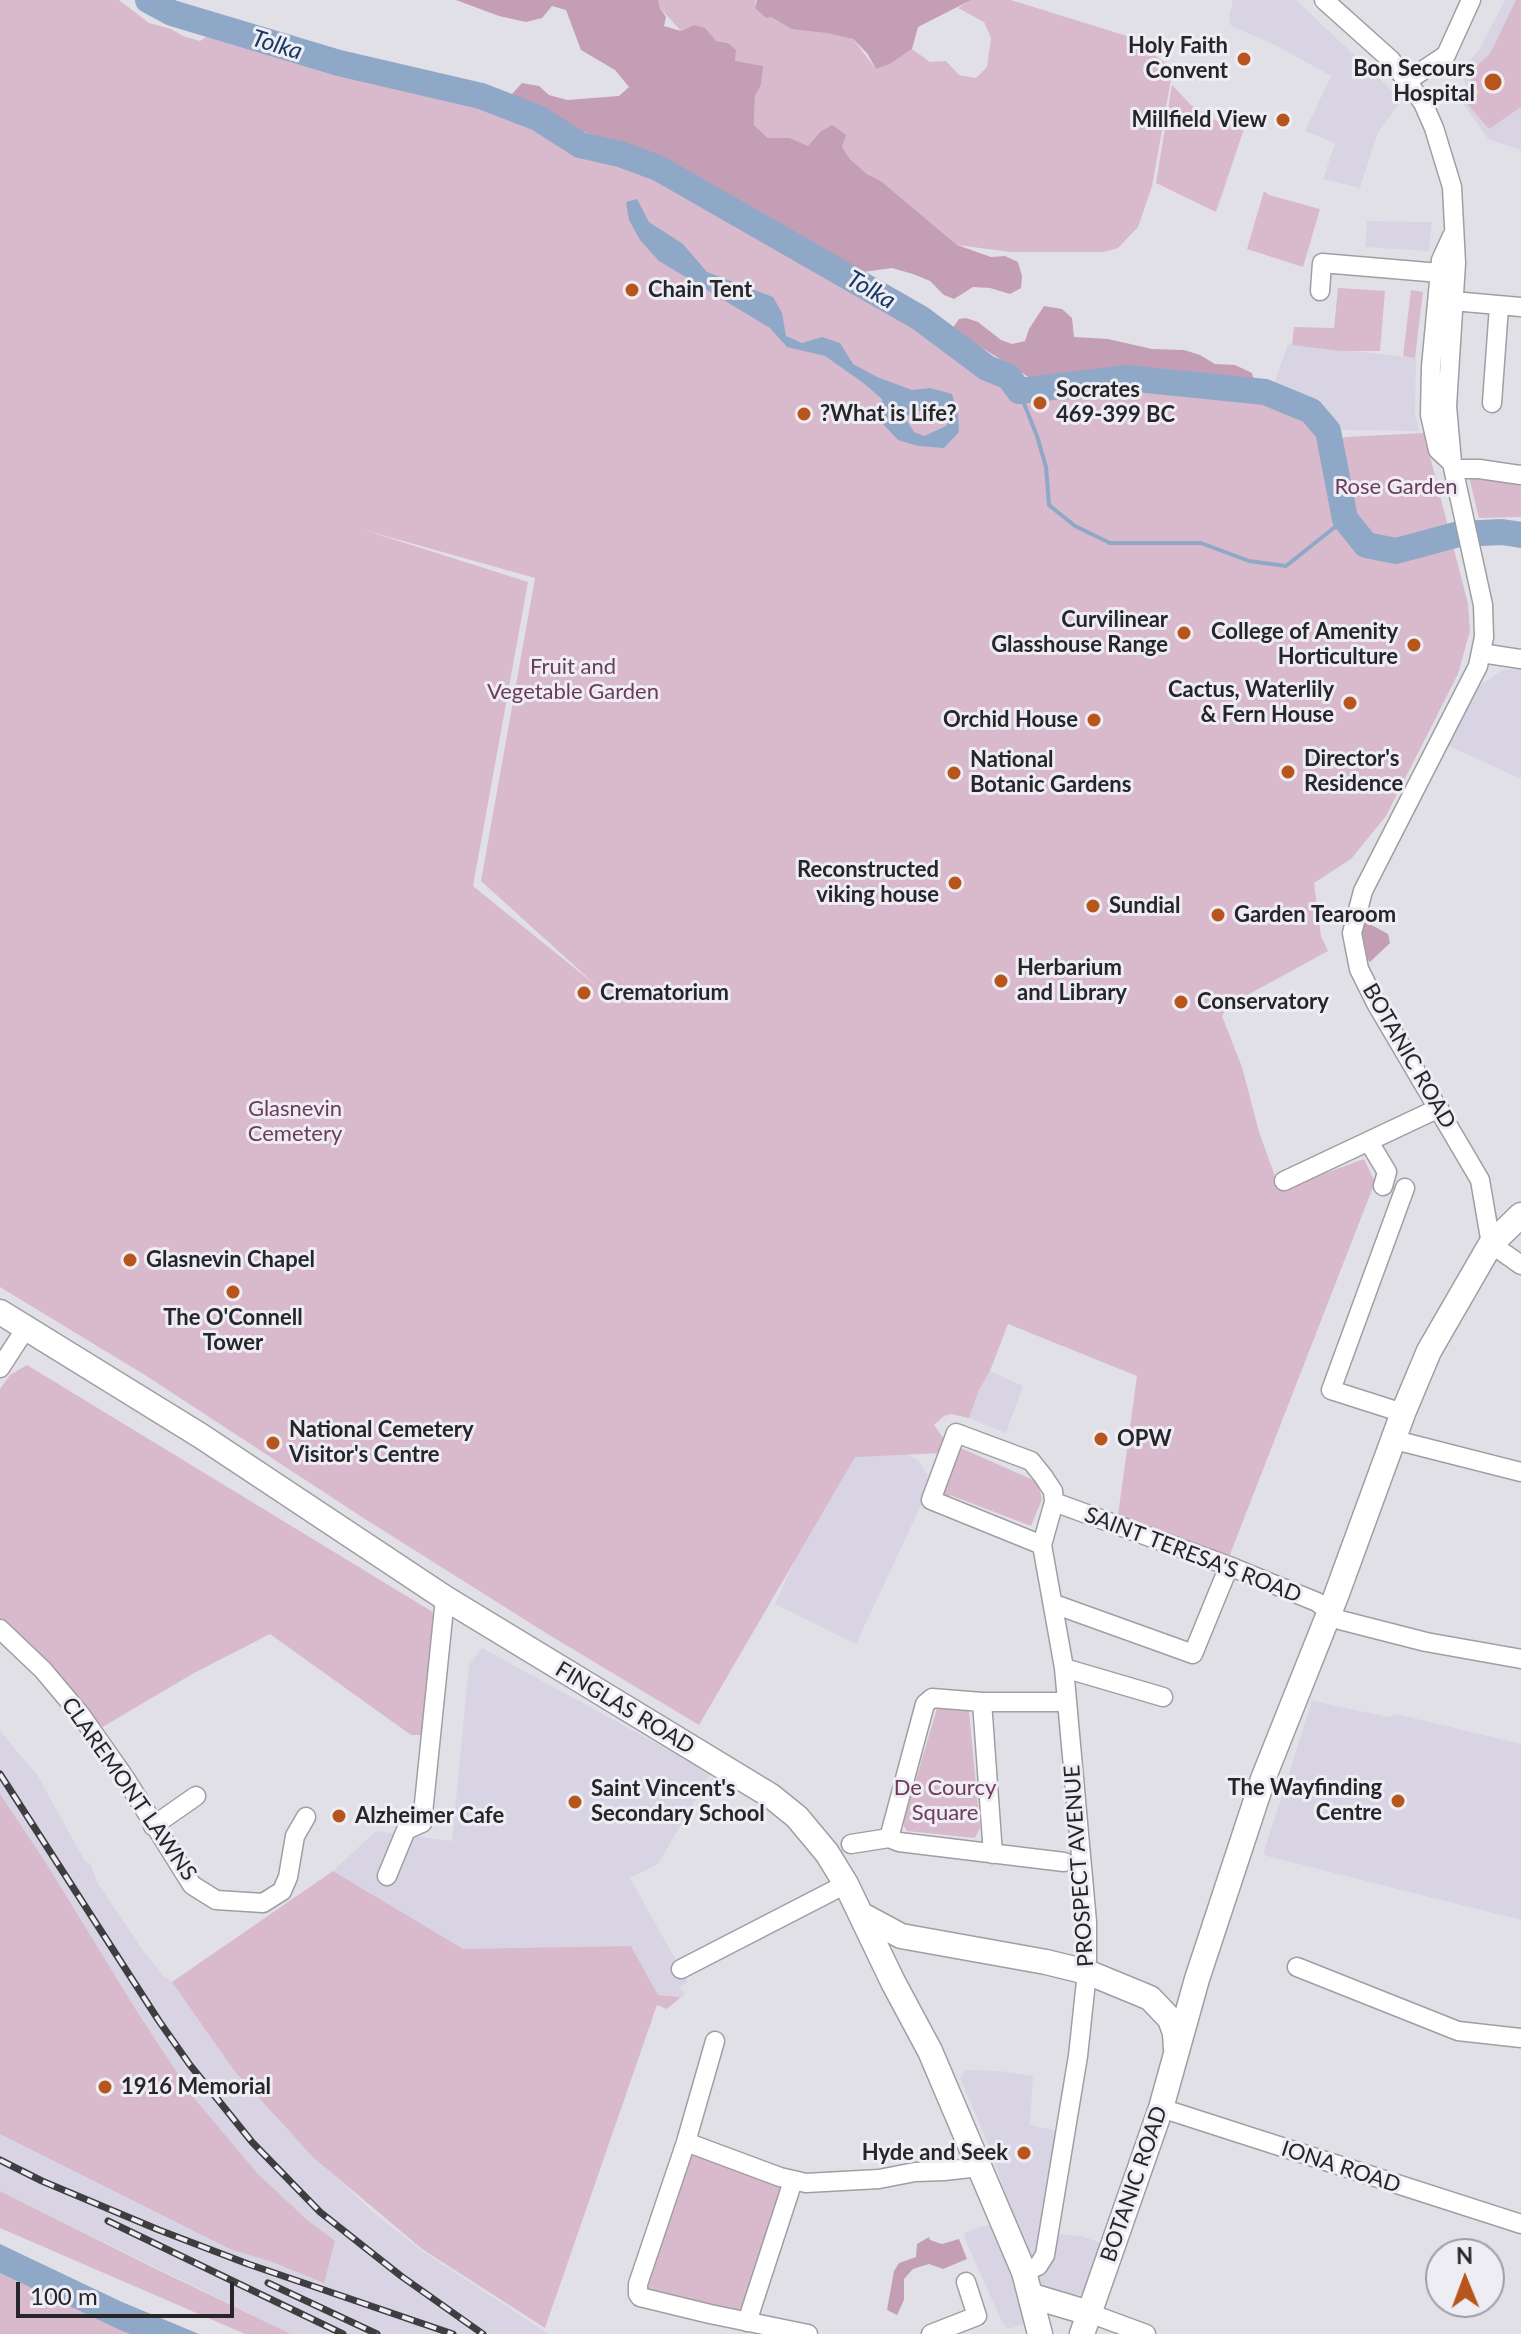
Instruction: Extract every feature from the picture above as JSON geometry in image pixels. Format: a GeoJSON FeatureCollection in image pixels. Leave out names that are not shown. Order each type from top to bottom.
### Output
{"type":"FeatureCollection","features":[{"type":"Feature","properties":{"kind":"main road"},"geometry":{"type":"LineString","coordinates":[[1491,1244],[1521,1215]]}},
{"type":"Feature","properties":{"kind":"main road","name":"BOTANIC ROAD"},"geometry":{"type":"LineString","coordinates":[[1085,2324],[1161,2108],[1197,1979],[1271,1755],[1330,1611],[1429,1351],[1491,1244]]}},
{"type":"Feature","properties":{"kind":"main road","name":"FINGLAS ROAD"},"geometry":{"type":"LineString","coordinates":[[0,1312],[201,1436],[445,1598],[771,1796],[810,1830],[846,1884],[930,2051],[1024,2272],[1040,2334]]}},
{"type":"Feature","properties":{"kind":"main road"},"geometry":{"type":"LineString","coordinates":[[862,1915],[901,1936],[1017,1954],[1087,1972],[1150,1998],[1178,1994],[1197,1979]]}},
{"type":"Feature","properties":{"kind":"main road"},"geometry":{"type":"LineString","coordinates":[[893,1982],[903,1959],[912,1951],[935,1942]]}},
{"type":"Feature","properties":{"kind":"main road","name":"BOTANIC ROAD"},"geometry":{"type":"LineString","coordinates":[[1150,1998],[1170,2019],[1175,2033],[1176,2055]]}},
{"type":"Feature","properties":{"kind":"main road"},"geometry":{"type":"LineString","coordinates":[[1032,2296],[1085,2324]]}},
{"type":"Feature","properties":{"kind":"street"},"geometry":{"type":"LineString","coordinates":[[1324,0],[1391,60],[1423,103],[1443,154],[1452,187],[1455,229],[1447,385],[1454,466],[1483,605],[1481,653],[1521,659]]}},
{"type":"Feature","properties":{"kind":"street"},"geometry":{"type":"LineString","coordinates":[[1407,81],[1446,55],[1471,0]]}},
{"type":"Feature","properties":{"kind":"street"},"geometry":{"type":"LineString","coordinates":[[1455,229],[1441,260],[1431,367],[1430,415],[1438,450],[1454,466],[1521,475]]}},
{"type":"Feature","properties":{"kind":"street"},"geometry":{"type":"LineString","coordinates":[[1320,291],[1322,263],[1440,273]]}},
{"type":"Feature","properties":{"kind":"street"},"geometry":{"type":"LineString","coordinates":[[1453,301],[1521,307]]}},
{"type":"Feature","properties":{"kind":"street"},"geometry":{"type":"LineString","coordinates":[[1492,403],[1499,306]]}},
{"type":"Feature","properties":{"kind":"street","name":"BOTANIC ROAD"},"geometry":{"type":"LineString","coordinates":[[1481,653],[1459,704],[1363,891],[1352,933],[1359,969],[1371,995],[1480,1180],[1491,1244]]}},
{"type":"Feature","properties":{"kind":"street"},"geometry":{"type":"LineString","coordinates":[[1284,1181],[1439,1108]]}},
{"type":"Feature","properties":{"kind":"street"},"geometry":{"type":"LineString","coordinates":[[1369,1142],[1387,1172],[1383,1186]]}},
{"type":"Feature","properties":{"kind":"street"},"geometry":{"type":"LineString","coordinates":[[1403,1413],[1331,1390],[1405,1188]]}},
{"type":"Feature","properties":{"kind":"street"},"geometry":{"type":"LineString","coordinates":[[1491,1244],[1521,1265]]}},
{"type":"Feature","properties":{"kind":"street"},"geometry":{"type":"LineString","coordinates":[[0,1368],[26,1328]]}},
{"type":"Feature","properties":{"kind":"street"},"geometry":{"type":"LineString","coordinates":[[956,1433],[1031,1461],[1053,1491],[1054,1502],[1042,1545],[931,1500],[956,1433]]}},
{"type":"Feature","properties":{"kind":"street"},"geometry":{"type":"LineString","coordinates":[[1395,1440],[1521,1472]]}},
{"type":"Feature","properties":{"kind":"street","name":"SAINT TERESA'S ROAD"},"geometry":{"type":"LineString","coordinates":[[1054,1502],[1317,1602],[1340,1620],[1426,1642],[1521,1659]]}},
{"type":"Feature","properties":{"kind":"street","name":"PROSPECT AVENUE"},"geometry":{"type":"LineString","coordinates":[[1024,2272],[1038,2266],[1045,2255],[1078,2056],[1087,1972],[1087,1922],[1064,1668],[1042,1545]]}},
{"type":"Feature","properties":{"kind":"street"},"geometry":{"type":"LineString","coordinates":[[1054,1604],[1193,1654],[1229,1566]]}},
{"type":"Feature","properties":{"kind":"street"},"geometry":{"type":"LineString","coordinates":[[387,1876],[406,1830],[422,1823],[445,1598]]}},
{"type":"Feature","properties":{"kind":"street","name":"CLAREMONT LAWNS"},"geometry":{"type":"LineString","coordinates":[[0,1629],[43,1670],[80,1714],[125,1778],[192,1885],[216,1900],[263,1903],[282,1891],[288,1877],[295,1836],[306,1817]]}},
{"type":"Feature","properties":{"kind":"street"},"geometry":{"type":"LineString","coordinates":[[1064,1668],[1163,1697]]}},
{"type":"Feature","properties":{"kind":"street"},"geometry":{"type":"LineString","coordinates":[[889,1838],[925,1704],[932,1698],[982,1702],[1067,1702]]}},
{"type":"Feature","properties":{"kind":"street"},"geometry":{"type":"LineString","coordinates":[[982,1702],[993,1854]]}},
{"type":"Feature","properties":{"kind":"street"},"geometry":{"type":"LineString","coordinates":[[153,1826],[196,1796]]}},
{"type":"Feature","properties":{"kind":"street"},"geometry":{"type":"LineString","coordinates":[[851,1844],[889,1838],[899,1842],[1064,1862]]}},
{"type":"Feature","properties":{"kind":"street"},"geometry":{"type":"LineString","coordinates":[[681,1969],[846,1884]]}},
{"type":"Feature","properties":{"kind":"street"},"geometry":{"type":"LineString","coordinates":[[1297,1967],[1458,2031],[1521,2038]]}},
{"type":"Feature","properties":{"kind":"street"},"geometry":{"type":"LineString","coordinates":[[715,2041],[686,2142],[638,2284],[638,2294],[654,2301],[808,2334]]}},
{"type":"Feature","properties":{"kind":"street","name":"IONA ROAD"},"geometry":{"type":"LineString","coordinates":[[1161,2108],[1521,2224]]}},
{"type":"Feature","properties":{"kind":"street"},"geometry":{"type":"LineString","coordinates":[[686,2142],[793,2181],[822,2183],[865,2180],[979,2167]]}},
{"type":"Feature","properties":{"kind":"street"},"geometry":{"type":"LineString","coordinates":[[747,2322],[793,2181]]}},
{"type":"Feature","properties":{"kind":"street"},"geometry":{"type":"LineString","coordinates":[[931,2334],[977,2316],[966,2282]]}},
{"type":"Feature","properties":{"kind":"street"},"geometry":{"type":"LineString","coordinates":[[1085,2324],[1146,2334]]}},
{"type":"Feature","properties":{"kind":"shaded area"},"geometry":{"type":"Polygon","coordinates":[[[456,0],[658,0],[666,17],[664,26],[681,31],[694,25],[705,28],[716,41],[728,43],[736,50],[735,61],[763,66],[761,85],[755,96],[754,125],[768,138],[790,138],[808,146],[820,132],[832,125],[846,135],[842,147],[850,159],[957,245],[991,257],[1005,256],[1018,262],[1021,288],[1010,294],[973,287],[954,299],[944,295],[930,281],[913,274],[892,268],[863,272],[686,174],[631,147],[568,127],[534,105],[511,95],[522,83],[539,86],[549,95],[567,100],[619,96],[629,87],[615,70],[581,50],[566,10],[552,6],[542,18],[526,22],[456,0]]]}},
{"type":"Feature","properties":{"kind":"shaded area"},"geometry":{"type":"Polygon","coordinates":[[[757,0],[971,0],[918,27],[912,49],[890,64],[876,69],[867,53],[853,39],[792,29],[771,17],[766,18],[755,8],[757,0]]]}},
{"type":"Feature","properties":{"kind":"shaded area"},"geometry":{"type":"Polygon","coordinates":[[[1233,0],[1296,0],[1402,100],[1378,132],[1360,188],[1323,179],[1335,143],[1305,131],[1331,76],[1277,46],[1231,26],[1229,17],[1233,0]]]}},
{"type":"Feature","properties":{"kind":"shaded area","name":"Bon Secours Hospital"},"geometry":{"type":"Polygon","coordinates":[[[1505,0],[1521,0],[1521,150],[1488,139],[1460,99],[1470,92],[1460,72],[1479,50],[1505,0]]]}},
{"type":"Feature","properties":{"kind":"shaded area"},"geometry":{"type":"Polygon","coordinates":[[[1367,221],[1432,222],[1429,251],[1365,247],[1367,221]]]}},
{"type":"Feature","properties":{"kind":"shaded area"},"geometry":{"type":"Polygon","coordinates":[[[1044,306],[1062,309],[1072,318],[1074,337],[1108,339],[1152,349],[1184,350],[1215,364],[1235,365],[1252,373],[1255,385],[1127,367],[1030,378],[952,329],[959,319],[966,318],[978,322],[1001,340],[1012,344],[1025,341],[1044,306]]]}},
{"type":"Feature","properties":{"kind":"shaded area"},"geometry":{"type":"Polygon","coordinates":[[[1288,344],[1416,358],[1415,414],[1419,431],[1343,430],[1317,407],[1274,384],[1288,344]]]}},
{"type":"Feature","properties":{"kind":"shaded area"},"geometry":{"type":"Polygon","coordinates":[[[1521,669],[1521,779],[1445,744],[1460,710],[1481,685],[1502,670],[1521,669]]]}},
{"type":"Feature","properties":{"kind":"shaded area"},"geometry":{"type":"Polygon","coordinates":[[[1366,922],[1388,934],[1390,943],[1370,962],[1363,956],[1360,929],[1366,922]]]}},
{"type":"Feature","properties":{"kind":"shaded area"},"geometry":{"type":"Polygon","coordinates":[[[990,1371],[1023,1386],[1006,1433],[969,1418],[990,1371]]]}},
{"type":"Feature","properties":{"kind":"shaded area"},"geometry":{"type":"Polygon","coordinates":[[[847,1447],[895,1449],[918,1460],[930,1486],[856,1644],[775,1604],[847,1447]]]}},
{"type":"Feature","properties":{"kind":"shaded area","name":"Saint Vincent's Secondary School"},"geometry":{"type":"Polygon","coordinates":[[[482,1648],[711,1773],[658,1864],[630,1878],[688,1982],[680,1987],[685,1995],[658,1995],[631,1946],[463,1950],[333,1871],[376,1831],[452,1841],[469,1665],[482,1648]]]}},
{"type":"Feature","properties":{"kind":"shaded area"},"geometry":{"type":"Polygon","coordinates":[[[1312,1701],[1389,1717],[1396,1714],[1521,1744],[1521,1920],[1263,1855],[1312,1701]]]}},
{"type":"Feature","properties":{"kind":"shaded area"},"geometry":{"type":"Polygon","coordinates":[[[0,1731],[37,1775],[86,1863],[90,1863],[97,1882],[142,1949],[163,1976],[172,1982],[280,2122],[372,2211],[422,2251],[549,2334],[291,2334],[0,2191],[0,2134],[230,2248],[0,1826],[0,1731]]]}},
{"type":"Feature","properties":{"kind":"shaded area"},"geometry":{"type":"Polygon","coordinates":[[[966,2070],[1033,2076],[1030,2125],[1068,2133],[1053,2234],[1081,2236],[1104,2244],[1084,2293],[1074,2296],[1043,2290],[1033,2272],[989,2146],[960,2078],[966,2070]]]}},
{"type":"Feature","properties":{"kind":"shaded area"},"geometry":{"type":"Polygon","coordinates":[[[997,2225],[1031,2323],[1007,2329],[1002,2322],[964,2237],[966,2232],[997,2225]]]}},
{"type":"Feature","properties":{"kind":"shaded area"},"geometry":{"type":"Polygon","coordinates":[[[929,2237],[942,2244],[959,2239],[967,2259],[943,2269],[929,2264],[913,2269],[904,2279],[904,2300],[897,2315],[887,2310],[894,2271],[899,2263],[916,2257],[917,2244],[929,2237]]]}},
{"type":"Feature","properties":{"kind":"green space"},"geometry":{"type":"Polygon","coordinates":[[[0,0],[119,0],[149,23],[200,41],[213,32],[323,70],[518,115],[580,156],[627,164],[653,177],[694,187],[725,217],[752,236],[913,324],[1013,396],[1127,386],[1267,403],[1296,411],[1329,447],[1345,437],[1424,433],[1468,604],[1470,631],[1458,674],[1386,816],[1351,859],[1314,883],[1321,936],[1328,951],[1229,1005],[1222,1016],[1242,1067],[1259,1132],[1276,1179],[1285,1188],[1364,1159],[1375,1182],[1229,1557],[1118,1515],[1137,1376],[1008,1324],[969,1418],[951,1414],[934,1425],[947,1443],[942,1453],[855,1457],[699,1725],[546,1633],[148,1377],[0,1287],[0,0]],[[364,530],[528,582],[473,886],[598,987],[481,881],[535,578],[364,530]]]}},
{"type":"Feature","properties":{"kind":"green space"},"geometry":{"type":"Polygon","coordinates":[[[658,0],[756,0],[755,8],[853,39],[876,69],[890,64],[912,49],[930,62],[946,61],[959,75],[976,78],[987,67],[991,38],[984,22],[958,8],[971,0],[1011,0],[1127,36],[1173,68],[1152,186],[1138,227],[1118,248],[1104,252],[1010,252],[957,245],[881,181],[867,174],[842,147],[820,132],[808,146],[790,138],[768,138],[754,125],[755,96],[761,85],[735,61],[728,43],[716,41],[694,25],[681,31],[660,8],[658,0]]]}},
{"type":"Feature","properties":{"kind":"green space","name":"Bon Secours Hospital"},"geometry":{"type":"Polygon","coordinates":[[[1516,0],[1521,0],[1521,107],[1489,129],[1466,102],[1479,93],[1467,74],[1490,54],[1516,0]]]}},
{"type":"Feature","properties":{"kind":"green space"},"geometry":{"type":"Polygon","coordinates":[[[1172,85],[1191,105],[1222,124],[1248,117],[1216,212],[1156,183],[1172,85]]]}},
{"type":"Feature","properties":{"kind":"green space"},"geometry":{"type":"Polygon","coordinates":[[[1264,191],[1320,209],[1303,267],[1247,249],[1264,191]]]}},
{"type":"Feature","properties":{"kind":"green space"},"geometry":{"type":"Polygon","coordinates":[[[1338,288],[1385,291],[1380,351],[1342,351],[1292,345],[1294,327],[1334,328],[1338,288]]]}},
{"type":"Feature","properties":{"kind":"green space"},"geometry":{"type":"Polygon","coordinates":[[[1411,290],[1423,292],[1415,358],[1403,356],[1411,290]]]}},
{"type":"Feature","properties":{"kind":"green space"},"geometry":{"type":"Polygon","coordinates":[[[1491,475],[1521,486],[1521,517],[1479,518],[1469,477],[1491,475]]]}},
{"type":"Feature","properties":{"kind":"green space"},"geometry":{"type":"Polygon","coordinates":[[[27,1365],[436,1614],[424,1735],[411,1735],[270,1634],[194,1673],[94,1732],[0,1629],[0,1389],[10,1375],[27,1365]]]}},
{"type":"Feature","properties":{"kind":"green space"},"geometry":{"type":"Polygon","coordinates":[[[956,1446],[1038,1484],[1042,1499],[1031,1526],[950,1495],[948,1499],[938,1495],[956,1446]]]}},
{"type":"Feature","properties":{"kind":"green space","name":"De Courcy Square"},"geometry":{"type":"Polygon","coordinates":[[[937,1708],[969,1711],[980,1828],[975,1838],[907,1831],[903,1824],[937,1708]]]}},
{"type":"Feature","properties":{"kind":"green space"},"geometry":{"type":"Polygon","coordinates":[[[0,1794],[193,2097],[258,2174],[307,2220],[335,2241],[324,2283],[270,2261],[232,2250],[0,2134],[0,1794]]]}},
{"type":"Feature","properties":{"kind":"green space"},"geometry":{"type":"Polygon","coordinates":[[[333,1871],[463,1949],[631,1946],[658,1995],[681,1997],[667,2009],[657,2005],[545,2328],[422,2249],[313,2157],[236,2073],[172,1982],[333,1871]]]}},
{"type":"Feature","properties":{"kind":"green space"},"geometry":{"type":"Polygon","coordinates":[[[687,2152],[778,2186],[783,2194],[742,2313],[644,2289],[687,2152]]]}},
{"type":"Feature","properties":{"kind":"green space"},"geometry":{"type":"Polygon","coordinates":[[[0,2191],[291,2334],[245,2334],[0,2228],[0,2191]]]}},
{"type":"Feature","properties":{"kind":"green space"},"geometry":{"type":"Polygon","coordinates":[[[0,2273],[72,2306],[130,2334],[0,2334],[0,2273]]]}},
{"type":"Feature","properties":{"kind":"water"},"geometry":{"type":"Polygon","coordinates":[[[637,199],[649,222],[683,244],[707,272],[773,297],[782,313],[786,336],[802,343],[822,337],[840,343],[853,364],[877,377],[912,390],[930,388],[952,394],[959,432],[944,448],[918,446],[898,440],[883,424],[882,399],[862,382],[825,356],[787,347],[770,328],[659,261],[640,240],[629,220],[626,202],[637,199]],[[914,411],[905,418],[914,432],[924,436],[946,426],[951,419],[946,411],[914,411]]]}},
{"type":"Feature","properties":{"kind":"water"},"geometry":{"type":"Polygon","coordinates":[[[0,2244],[122,2302],[199,2334],[130,2334],[120,2330],[0,2273],[0,2244]]]}},
{"type":"Feature","properties":{"kind":"waterway","name":"Tolka"},"geometry":{"type":"LineString","coordinates":[[148,0],[172,13],[339,63],[481,96],[538,118],[580,145],[620,154],[658,168],[920,318],[987,368],[1009,377],[1019,391],[1127,378],[1265,392],[1311,411],[1328,431],[1345,519],[1366,545],[1396,551],[1459,534],[1502,532],[1521,535]]}},
{"type":"Feature","properties":{"kind":"waterway"},"geometry":{"type":"LineString","coordinates":[[1019,391],[1046,467],[1049,505],[1075,526],[1110,543],[1201,543],[1249,561],[1286,566],[1345,519]]}},
{"type":"Feature","properties":{"kind":"railway"},"geometry":{"type":"LineString","coordinates":[[0,1774],[159,2021],[252,2142],[320,2212],[401,2276],[483,2334]]}},
{"type":"Feature","properties":{"kind":"railway"},"geometry":{"type":"LineString","coordinates":[[0,2160],[159,2230],[453,2334]]}},
{"type":"Feature","properties":{"kind":"railway"},"geometry":{"type":"LineString","coordinates":[[108,2221],[343,2334]]}},
{"type":"Feature","properties":{"kind":"railway"},"geometry":{"type":"LineString","coordinates":[[268,2283],[377,2334]]}},
{"type":"Feature","properties":{"kind":"place","name":"Holy Faith Convent"},"geometry":{"type":"Point","coordinates":[1244,59]}},
{"type":"Feature","properties":{"kind":"place","name":"Bon Secours Hospital"},"geometry":{"type":"Point","coordinates":[1493,82]}},
{"type":"Feature","properties":{"kind":"place","name":"Millfield View"},"geometry":{"type":"Point","coordinates":[1283,120]}},
{"type":"Feature","properties":{"kind":"place","name":"Chain Tent"},"geometry":{"type":"Point","coordinates":[632,290]}},
{"type":"Feature","properties":{"kind":"place","name":"Socrates 469-399 BC"},"geometry":{"type":"Point","coordinates":[1040,403]}},
{"type":"Feature","properties":{"kind":"place","name":"?What is Life?"},"geometry":{"type":"Point","coordinates":[804,414]}},
{"type":"Feature","properties":{"kind":"place","name":"Curvilinear Glasshouse Range"},"geometry":{"type":"Point","coordinates":[1184,633]}},
{"type":"Feature","properties":{"kind":"place","name":"College of Amenity Horticulture"},"geometry":{"type":"Point","coordinates":[1414,645]}},
{"type":"Feature","properties":{"kind":"place","name":"Cactus, Waterlily & Fern House"},"geometry":{"type":"Point","coordinates":[1350,703]}},
{"type":"Feature","properties":{"kind":"place","name":"Orchid House"},"geometry":{"type":"Point","coordinates":[1094,720]}},
{"type":"Feature","properties":{"kind":"place","name":"Director's Residence"},"geometry":{"type":"Point","coordinates":[1288,772]}},
{"type":"Feature","properties":{"kind":"place","name":"National Botanic Gardens"},"geometry":{"type":"Point","coordinates":[954,773]}},
{"type":"Feature","properties":{"kind":"place","name":"Reconstructed viking house"},"geometry":{"type":"Point","coordinates":[955,883]}},
{"type":"Feature","properties":{"kind":"place","name":"Sundial"},"geometry":{"type":"Point","coordinates":[1093,906]}},
{"type":"Feature","properties":{"kind":"place","name":"Garden Tearoom"},"geometry":{"type":"Point","coordinates":[1218,915]}},
{"type":"Feature","properties":{"kind":"place","name":"Herbarium and Library"},"geometry":{"type":"Point","coordinates":[1001,981]}},
{"type":"Feature","properties":{"kind":"place","name":"Crematorium"},"geometry":{"type":"Point","coordinates":[584,993]}},
{"type":"Feature","properties":{"kind":"place","name":"Conservatory"},"geometry":{"type":"Point","coordinates":[1181,1002]}},
{"type":"Feature","properties":{"kind":"place","name":"Glasnevin Chapel"},"geometry":{"type":"Point","coordinates":[130,1260]}},
{"type":"Feature","properties":{"kind":"place","name":"The O'Connell Tower"},"geometry":{"type":"Point","coordinates":[233,1292]}},
{"type":"Feature","properties":{"kind":"place","name":"OPW"},"geometry":{"type":"Point","coordinates":[1101,1439]}},
{"type":"Feature","properties":{"kind":"place","name":"National Cemetery Visitor's Centre"},"geometry":{"type":"Point","coordinates":[273,1443]}},
{"type":"Feature","properties":{"kind":"place","name":"The Wayfinding Centre"},"geometry":{"type":"Point","coordinates":[1398,1801]}},
{"type":"Feature","properties":{"kind":"place","name":"Saint Vincent's Secondary School"},"geometry":{"type":"Point","coordinates":[575,1802]}},
{"type":"Feature","properties":{"kind":"place","name":"Alzheimer Cafe"},"geometry":{"type":"Point","coordinates":[339,1816]}},
{"type":"Feature","properties":{"kind":"place","name":"1916 Memorial"},"geometry":{"type":"Point","coordinates":[105,2087]}},
{"type":"Feature","properties":{"kind":"place","name":"Hyde and Seek"},"geometry":{"type":"Point","coordinates":[1024,2153]}},
{"type":"Feature","properties":{"kind":"park label","name":"Rose Garden"},"geometry":{"type":"Point","coordinates":[1396,487]}},
{"type":"Feature","properties":{"kind":"park label","name":"Fruit and Vegetable Garden"},"geometry":{"type":"Point","coordinates":[573,680]}},
{"type":"Feature","properties":{"kind":"park label","name":"Glasnevin Cemetery"},"geometry":{"type":"Point","coordinates":[295,1122]}}]}
